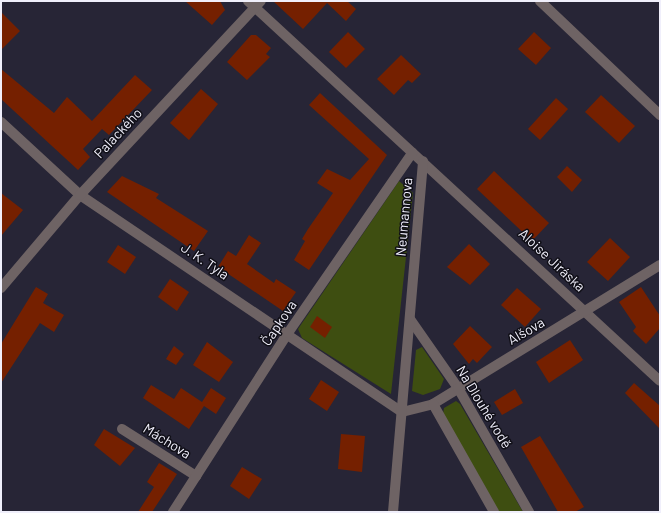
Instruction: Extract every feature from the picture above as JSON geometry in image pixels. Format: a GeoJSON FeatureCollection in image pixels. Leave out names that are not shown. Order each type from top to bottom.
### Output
{"type":"FeatureCollection","features":[{"type":"Feature","properties":{"kind":"street"},"geometry":{"type":"LineString","coordinates":[[540,1],[660,115]]}},
{"type":"Feature","properties":{"kind":"street","name":"Neumannova"},"geometry":{"type":"LineString","coordinates":[[254,3],[412,153],[423,161],[393,512]]}},
{"type":"Feature","properties":{"kind":"street","name":"Palackého"},"geometry":{"type":"LineString","coordinates":[[1,288],[80,195],[254,3]]}},
{"type":"Feature","properties":{"kind":"street","name":"J. K. Tyla"},"geometry":{"type":"LineString","coordinates":[[1,122],[80,195],[288,333],[402,412]]}},
{"type":"Feature","properties":{"kind":"street","name":"Čapkova"},"geometry":{"type":"LineString","coordinates":[[173,512],[288,333],[412,153]]}},
{"type":"Feature","properties":{"kind":"street","name":"Aloise Jiráska"},"geometry":{"type":"LineString","coordinates":[[423,161],[660,381]]}},
{"type":"Feature","properties":{"kind":"street","name":"Alšova"},"geometry":{"type":"LineString","coordinates":[[402,412],[433,404],[587,312],[660,265]]}},
{"type":"Feature","properties":{"kind":"street","name":"Na Dlouhé vodě"},"geometry":{"type":"LineString","coordinates":[[410,319],[458,388],[529,512]]}},
{"type":"Feature","properties":{"kind":"street"},"geometry":{"type":"LineString","coordinates":[[433,404],[494,512]]}},
{"type":"Feature","properties":{"kind":"street","name":"Máchova"},"geometry":{"type":"LineString","coordinates":[[122,429],[196,476]]}},
{"type":"Feature","properties":{"kind":"green space"},"geometry":{"type":"Polygon","coordinates":[[[399,181],[413,193],[391,394],[302,338],[298,329],[399,181]]]}},
{"type":"Feature","properties":{"kind":"green space"},"geometry":{"type":"Polygon","coordinates":[[[422,347],[444,379],[440,389],[423,395],[412,391],[416,350],[422,347]]]}},
{"type":"Feature","properties":{"kind":"green space"},"geometry":{"type":"Polygon","coordinates":[[[456,401],[460,404],[523,512],[499,512],[443,414],[444,408],[456,401]]]}},
{"type":"Feature","properties":{"kind":"building"},"geometry":{"type":"Polygon","coordinates":[[[185,1],[220,1],[225,10],[212,25],[185,1]]]}},
{"type":"Feature","properties":{"kind":"building"},"geometry":{"type":"Polygon","coordinates":[[[273,1],[347,1],[356,9],[346,21],[327,3],[303,29],[273,1]]]}},
{"type":"Feature","properties":{"kind":"building"},"geometry":{"type":"Polygon","coordinates":[[[1,12],[20,31],[1,50],[1,12]]]}},
{"type":"Feature","properties":{"kind":"building"},"geometry":{"type":"Polygon","coordinates":[[[348,32],[365,49],[346,68],[329,52],[348,32]]]}},
{"type":"Feature","properties":{"kind":"building"},"geometry":{"type":"Polygon","coordinates":[[[534,32],[551,48],[536,65],[518,49],[534,32]]]}},
{"type":"Feature","properties":{"kind":"building"},"geometry":{"type":"Polygon","coordinates":[[[251,35],[256,35],[271,48],[266,54],[270,57],[247,80],[227,62],[251,35]]]}},
{"type":"Feature","properties":{"kind":"building"},"geometry":{"type":"Polygon","coordinates":[[[401,55],[421,74],[412,83],[408,80],[394,95],[377,79],[401,55]]]}},
{"type":"Feature","properties":{"kind":"building"},"geometry":{"type":"Polygon","coordinates":[[[1,69],[54,113],[67,97],[92,121],[135,75],[152,90],[109,135],[102,129],[83,149],[90,157],[78,170],[1,99],[1,69]]]}},
{"type":"Feature","properties":{"kind":"building"},"geometry":{"type":"Polygon","coordinates":[[[201,89],[218,104],[189,140],[170,123],[201,89]]]}},
{"type":"Feature","properties":{"kind":"building"},"geometry":{"type":"Polygon","coordinates":[[[320,93],[387,155],[309,270],[294,260],[305,241],[302,239],[333,193],[317,183],[327,169],[350,180],[369,159],[309,105],[320,93]]]}},
{"type":"Feature","properties":{"kind":"building"},"geometry":{"type":"Polygon","coordinates":[[[601,95],[635,126],[619,143],[585,112],[601,95]]]}},
{"type":"Feature","properties":{"kind":"building"},"geometry":{"type":"Polygon","coordinates":[[[556,98],[568,109],[540,140],[528,129],[556,98]]]}},
{"type":"Feature","properties":{"kind":"building"},"geometry":{"type":"Polygon","coordinates":[[[567,166],[582,180],[572,192],[557,177],[567,166]]]}},
{"type":"Feature","properties":{"kind":"building"},"geometry":{"type":"Polygon","coordinates":[[[494,171],[549,223],[532,241],[477,189],[494,171]]]}},
{"type":"Feature","properties":{"kind":"building"},"geometry":{"type":"Polygon","coordinates":[[[122,176],[159,194],[156,198],[208,231],[194,251],[107,192],[122,176]]]}},
{"type":"Feature","properties":{"kind":"building"},"geometry":{"type":"Polygon","coordinates":[[[1,193],[23,210],[1,236],[1,193]]]}},
{"type":"Feature","properties":{"kind":"building"},"geometry":{"type":"Polygon","coordinates":[[[249,235],[261,243],[247,264],[274,283],[276,279],[296,292],[283,311],[218,267],[228,251],[236,256],[249,235]]]}},
{"type":"Feature","properties":{"kind":"building"},"geometry":{"type":"Polygon","coordinates":[[[610,238],[630,257],[608,281],[587,262],[610,238]]]}},
{"type":"Feature","properties":{"kind":"building"},"geometry":{"type":"Polygon","coordinates":[[[469,244],[490,264],[470,285],[447,267],[469,244]]]}},
{"type":"Feature","properties":{"kind":"building"},"geometry":{"type":"Polygon","coordinates":[[[118,245],[136,257],[125,274],[107,262],[118,245]]]}},
{"type":"Feature","properties":{"kind":"building"},"geometry":{"type":"Polygon","coordinates":[[[170,279],[189,292],[177,311],[158,297],[170,279]]]}},
{"type":"Feature","properties":{"kind":"building"},"geometry":{"type":"Polygon","coordinates":[[[36,287],[48,294],[43,303],[64,315],[54,332],[40,323],[1,383],[1,344],[36,287]]]}},
{"type":"Feature","properties":{"kind":"building"},"geometry":{"type":"Polygon","coordinates":[[[641,287],[660,316],[660,328],[646,344],[633,331],[636,327],[619,302],[641,287]]]}},
{"type":"Feature","properties":{"kind":"building"},"geometry":{"type":"Polygon","coordinates":[[[517,288],[541,309],[525,327],[501,305],[517,288]]]}},
{"type":"Feature","properties":{"kind":"building"},"geometry":{"type":"Polygon","coordinates":[[[317,316],[332,327],[325,338],[310,327],[317,316]]]}},
{"type":"Feature","properties":{"kind":"building"},"geometry":{"type":"Polygon","coordinates":[[[470,326],[492,347],[477,363],[473,359],[469,364],[453,344],[470,326]]]}},
{"type":"Feature","properties":{"kind":"building"},"geometry":{"type":"Polygon","coordinates":[[[570,340],[583,360],[549,383],[536,362],[570,340]]]}},
{"type":"Feature","properties":{"kind":"building"},"geometry":{"type":"Polygon","coordinates":[[[207,342],[233,362],[219,382],[193,365],[207,342]]]}},
{"type":"Feature","properties":{"kind":"building"},"geometry":{"type":"Polygon","coordinates":[[[174,346],[184,354],[176,365],[166,359],[174,346]]]}},
{"type":"Feature","properties":{"kind":"building"},"geometry":{"type":"Polygon","coordinates":[[[321,380],[339,392],[327,411],[309,399],[321,380]]]}},
{"type":"Feature","properties":{"kind":"building"},"geometry":{"type":"Polygon","coordinates":[[[634,383],[660,406],[660,429],[625,393],[634,383]]]}},
{"type":"Feature","properties":{"kind":"building"},"geometry":{"type":"Polygon","coordinates":[[[151,385],[174,399],[181,388],[202,402],[211,388],[226,398],[216,414],[204,406],[189,429],[143,398],[151,385]]]}},
{"type":"Feature","properties":{"kind":"building"},"geometry":{"type":"Polygon","coordinates":[[[515,389],[523,403],[502,415],[494,402],[515,389]]]}},
{"type":"Feature","properties":{"kind":"building"},"geometry":{"type":"Polygon","coordinates":[[[104,429],[135,448],[120,466],[94,445],[104,429]]]}},
{"type":"Feature","properties":{"kind":"building"},"geometry":{"type":"Polygon","coordinates":[[[341,434],[365,436],[362,472],[338,469],[341,434]]]}},
{"type":"Feature","properties":{"kind":"building"},"geometry":{"type":"Polygon","coordinates":[[[540,436],[584,507],[575,512],[558,512],[521,447],[540,436]]]}},
{"type":"Feature","properties":{"kind":"building"},"geometry":{"type":"Polygon","coordinates":[[[159,463],[177,474],[152,512],[138,512],[154,487],[147,482],[159,463]]]}},
{"type":"Feature","properties":{"kind":"building"},"geometry":{"type":"Polygon","coordinates":[[[242,467],[262,479],[249,499],[230,486],[242,467]]]}}]}
